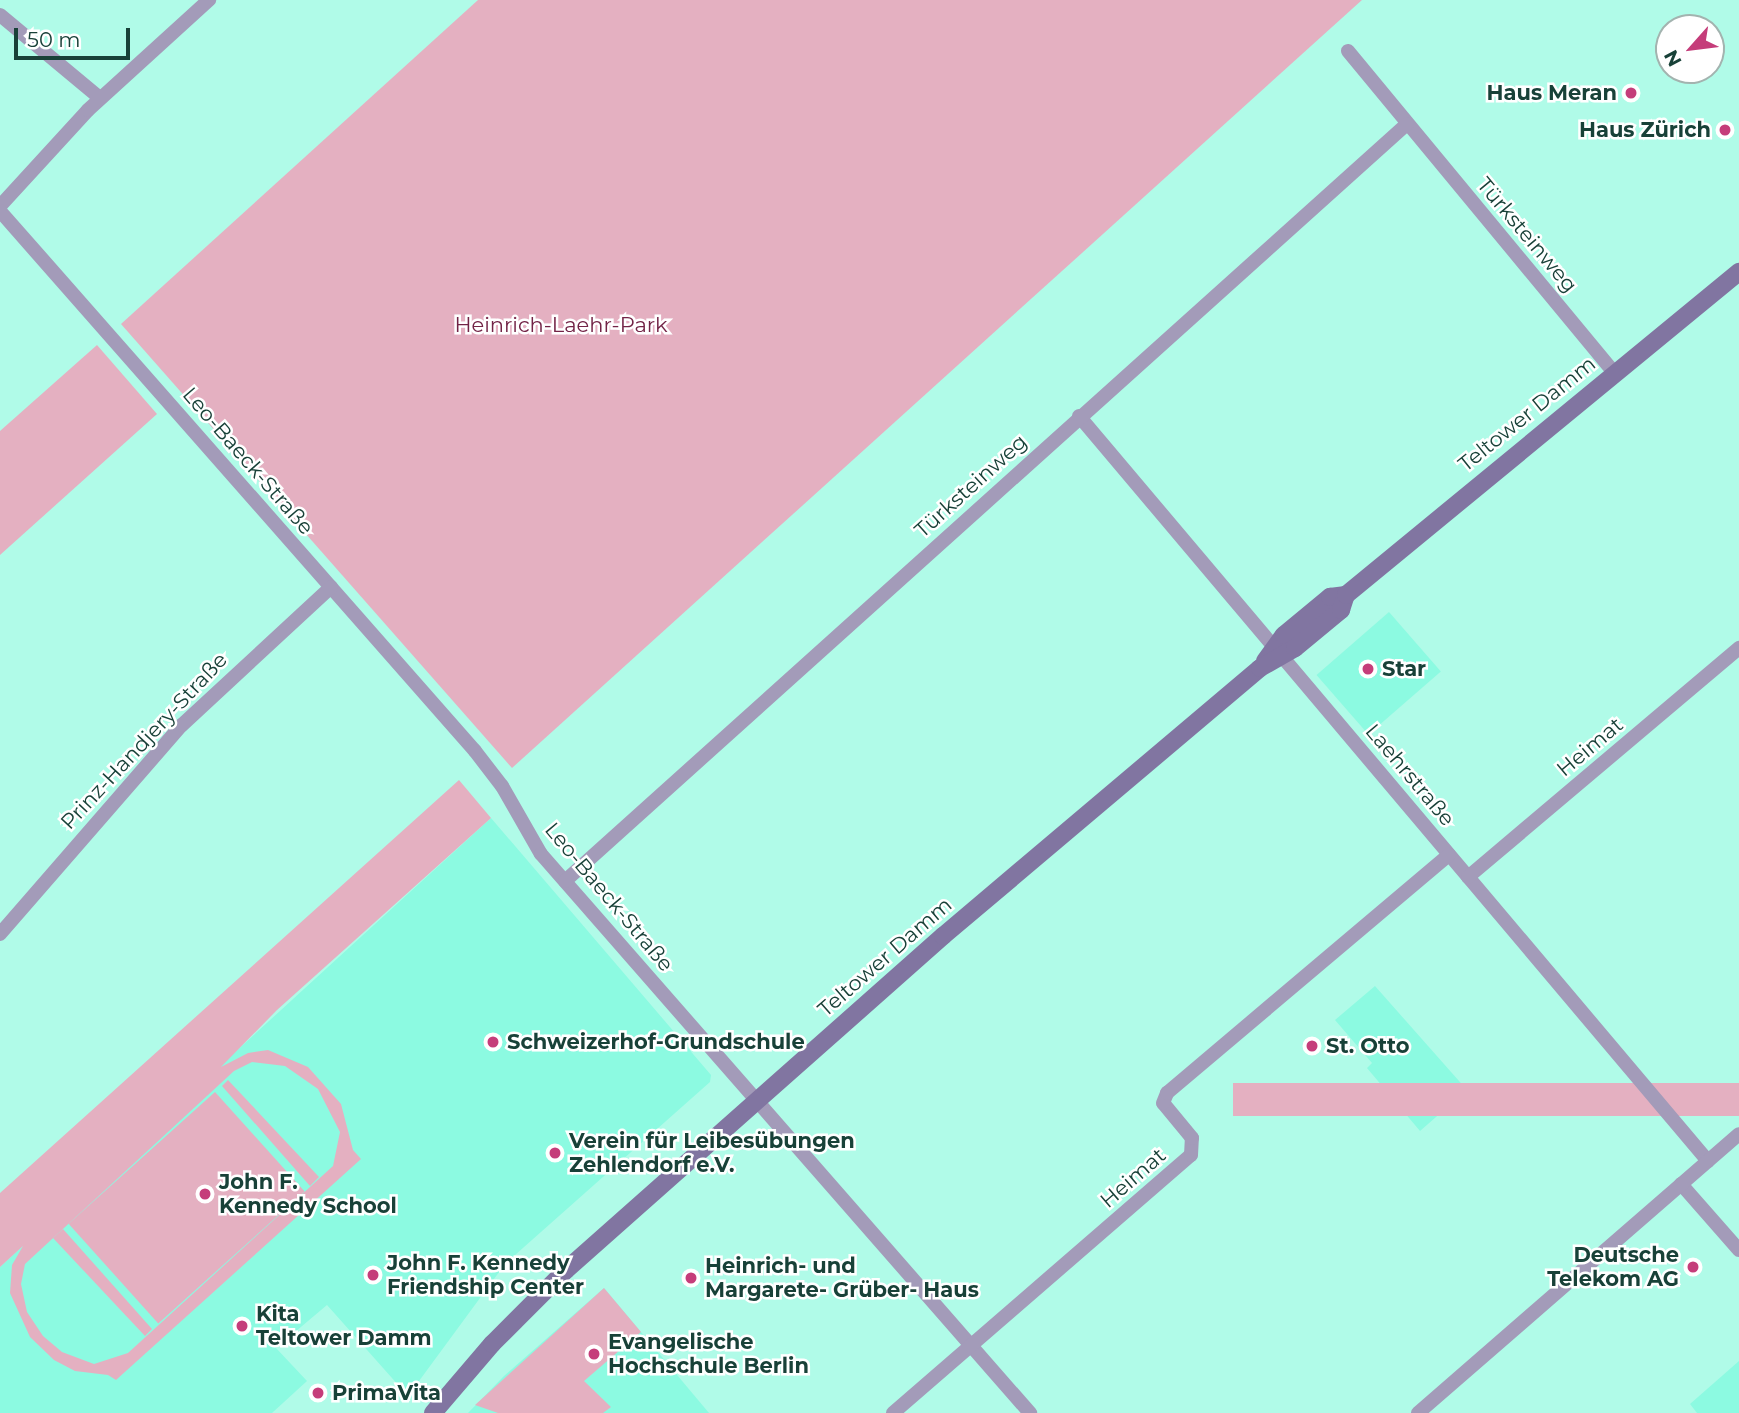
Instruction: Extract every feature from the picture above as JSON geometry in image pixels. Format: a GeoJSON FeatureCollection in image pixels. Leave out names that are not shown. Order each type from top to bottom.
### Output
{"type":"FeatureCollection","features":[{"type":"Feature","properties":{"kind":"main road","name":"Teltower Damm"},"geometry":{"type":"LineString","coordinates":[[433,1413],[543,1291],[756,1101],[1261,667],[1330,597],[1346,595],[1614,372],[1739,272]]}},
{"type":"Feature","properties":{"kind":"street"},"geometry":{"type":"LineString","coordinates":[[0,208],[100,98],[209,0]]}},
{"type":"Feature","properties":{"kind":"street"},"geometry":{"type":"LineString","coordinates":[[0,15],[100,98]]}},
{"type":"Feature","properties":{"kind":"street","name":"Türksteinweg"},"geometry":{"type":"LineString","coordinates":[[1348,51],[1614,372]]}},
{"type":"Feature","properties":{"kind":"street","name":"Türksteinweg"},"geometry":{"type":"LineString","coordinates":[[565,881],[1079,416],[1408,124]]}},
{"type":"Feature","properties":{"kind":"street","name":"Leo-Baeck-Straße"},"geometry":{"type":"LineString","coordinates":[[0,208],[486,762],[534,844],[1030,1413]]}},
{"type":"Feature","properties":{"kind":"street","name":"Laehrstraße"},"geometry":{"type":"LineString","coordinates":[[1079,416],[1708,1161]]}},
{"type":"Feature","properties":{"kind":"street","name":"Prinz-Handjery-Straße"},"geometry":{"type":"LineString","coordinates":[[0,934],[173,735],[331,587]]}},
{"type":"Feature","properties":{"kind":"street","name":"Heimat"},"geometry":{"type":"LineString","coordinates":[[1468,877],[1739,648]]}},
{"type":"Feature","properties":{"kind":"street","name":"Heimat"},"geometry":{"type":"LineString","coordinates":[[893,1413],[1191,1155],[1193,1141],[1163,1103],[1167,1093],[1450,855]]}},
{"type":"Feature","properties":{"kind":"street"},"geometry":{"type":"LineString","coordinates":[[1418,1413],[1739,1134]]}},
{"type":"Feature","properties":{"kind":"street"},"geometry":{"type":"LineString","coordinates":[[1681,1184],[1739,1250]]}},
{"type":"Feature","properties":{"kind":"shaded area"},"geometry":{"type":"Polygon","coordinates":[[[1389,612],[1441,672],[1368,735],[1317,675],[1389,612]]]}},
{"type":"Feature","properties":{"kind":"shaded area"},"geometry":{"type":"Polygon","coordinates":[[[491,818],[711,1075],[710,1082],[505,1264],[408,1396],[327,1305],[276,1348],[307,1381],[272,1413],[0,1413],[0,1267],[491,818]]]}},
{"type":"Feature","properties":{"kind":"shaded area"},"geometry":{"type":"Polygon","coordinates":[[[1375,986],[1467,1090],[1420,1131],[1367,1068],[1372,1063],[1335,1020],[1375,986]]]}},
{"type":"Feature","properties":{"kind":"shaded area","name":"Evangelische Hochschule Berlin"},"geometry":{"type":"Polygon","coordinates":[[[604,1288],[709,1413],[468,1413],[504,1376],[604,1288]]]}},
{"type":"Feature","properties":{"kind":"shaded area"},"geometry":{"type":"Polygon","coordinates":[[[1739,1361],[1739,1413],[1697,1413],[1690,1404],[1739,1361]]]}},
{"type":"Feature","properties":{"kind":"green space","name":"Heinrich-Laehr-Park"},"geometry":{"type":"Polygon","coordinates":[[[478,0],[1362,0],[512,768],[121,324],[478,0]]]}},
{"type":"Feature","properties":{"kind":"green space"},"geometry":{"type":"Polygon","coordinates":[[[97,345],[157,414],[0,555],[0,431],[97,345]]]}},
{"type":"Feature","properties":{"kind":"green space"},"geometry":{"type":"Polygon","coordinates":[[[459,780],[491,818],[277,1010],[221,1067],[248,1053],[268,1050],[308,1067],[341,1104],[353,1150],[361,1159],[116,1380],[108,1375],[75,1371],[54,1360],[30,1337],[10,1293],[12,1265],[23,1246],[0,1267],[0,1193],[459,780]],[[252,1062],[234,1071],[25,1264],[21,1284],[27,1312],[43,1336],[62,1352],[94,1364],[128,1353],[333,1166],[340,1132],[318,1089],[285,1066],[252,1062]]]}},
{"type":"Feature","properties":{"kind":"green space"},"geometry":{"type":"Polygon","coordinates":[[[228,1080],[319,1177],[310,1186],[222,1086],[228,1080]]]}},
{"type":"Feature","properties":{"kind":"green space"},"geometry":{"type":"Polygon","coordinates":[[[1233,1083],[1739,1083],[1739,1116],[1233,1116],[1233,1083]]]}},
{"type":"Feature","properties":{"kind":"green space"},"geometry":{"type":"Polygon","coordinates":[[[215,1092],[305,1192],[158,1323],[69,1224],[215,1092]]]}},
{"type":"Feature","properties":{"kind":"green space"},"geometry":{"type":"Polygon","coordinates":[[[63,1229],[152,1329],[145,1336],[53,1238],[63,1229]]]}},
{"type":"Feature","properties":{"kind":"green space","name":"Evangelische Hochschule Berlin"},"geometry":{"type":"Polygon","coordinates":[[[604,1288],[641,1332],[584,1381],[611,1407],[603,1413],[498,1413],[475,1405],[604,1288]]]}},
{"type":"Feature","properties":{"kind":"place","name":"Haus Meran"},"geometry":{"type":"Point","coordinates":[1631,93]}},
{"type":"Feature","properties":{"kind":"place","name":"Haus Zürich"},"geometry":{"type":"Point","coordinates":[1725,130]}},
{"type":"Feature","properties":{"kind":"place","name":"Star"},"geometry":{"type":"Point","coordinates":[1368,669]}},
{"type":"Feature","properties":{"kind":"place","name":"Schweizerhof-Grundschule"},"geometry":{"type":"Point","coordinates":[493,1042]}},
{"type":"Feature","properties":{"kind":"place","name":"St. Otto"},"geometry":{"type":"Point","coordinates":[1312,1046]}},
{"type":"Feature","properties":{"kind":"place","name":"Verein für Leibesübungen Zehlendorf e.V."},"geometry":{"type":"Point","coordinates":[555,1153]}},
{"type":"Feature","properties":{"kind":"place","name":"John F. Kennedy School"},"geometry":{"type":"Point","coordinates":[205,1194]}},
{"type":"Feature","properties":{"kind":"place","name":"Deutsche Telekom AG"},"geometry":{"type":"Point","coordinates":[1693,1267]}},
{"type":"Feature","properties":{"kind":"place","name":"John F. Kennedy Friendship Center"},"geometry":{"type":"Point","coordinates":[373,1275]}},
{"type":"Feature","properties":{"kind":"place","name":"Heinrich- und Margarete- Grüber- Haus"},"geometry":{"type":"Point","coordinates":[691,1278]}},
{"type":"Feature","properties":{"kind":"place","name":"Kita Teltower Damm"},"geometry":{"type":"Point","coordinates":[242,1326]}},
{"type":"Feature","properties":{"kind":"place","name":"Evangelische Hochschule Berlin"},"geometry":{"type":"Point","coordinates":[594,1354]}},
{"type":"Feature","properties":{"kind":"place","name":"PrimaVita"},"geometry":{"type":"Point","coordinates":[318,1393]}}]}
